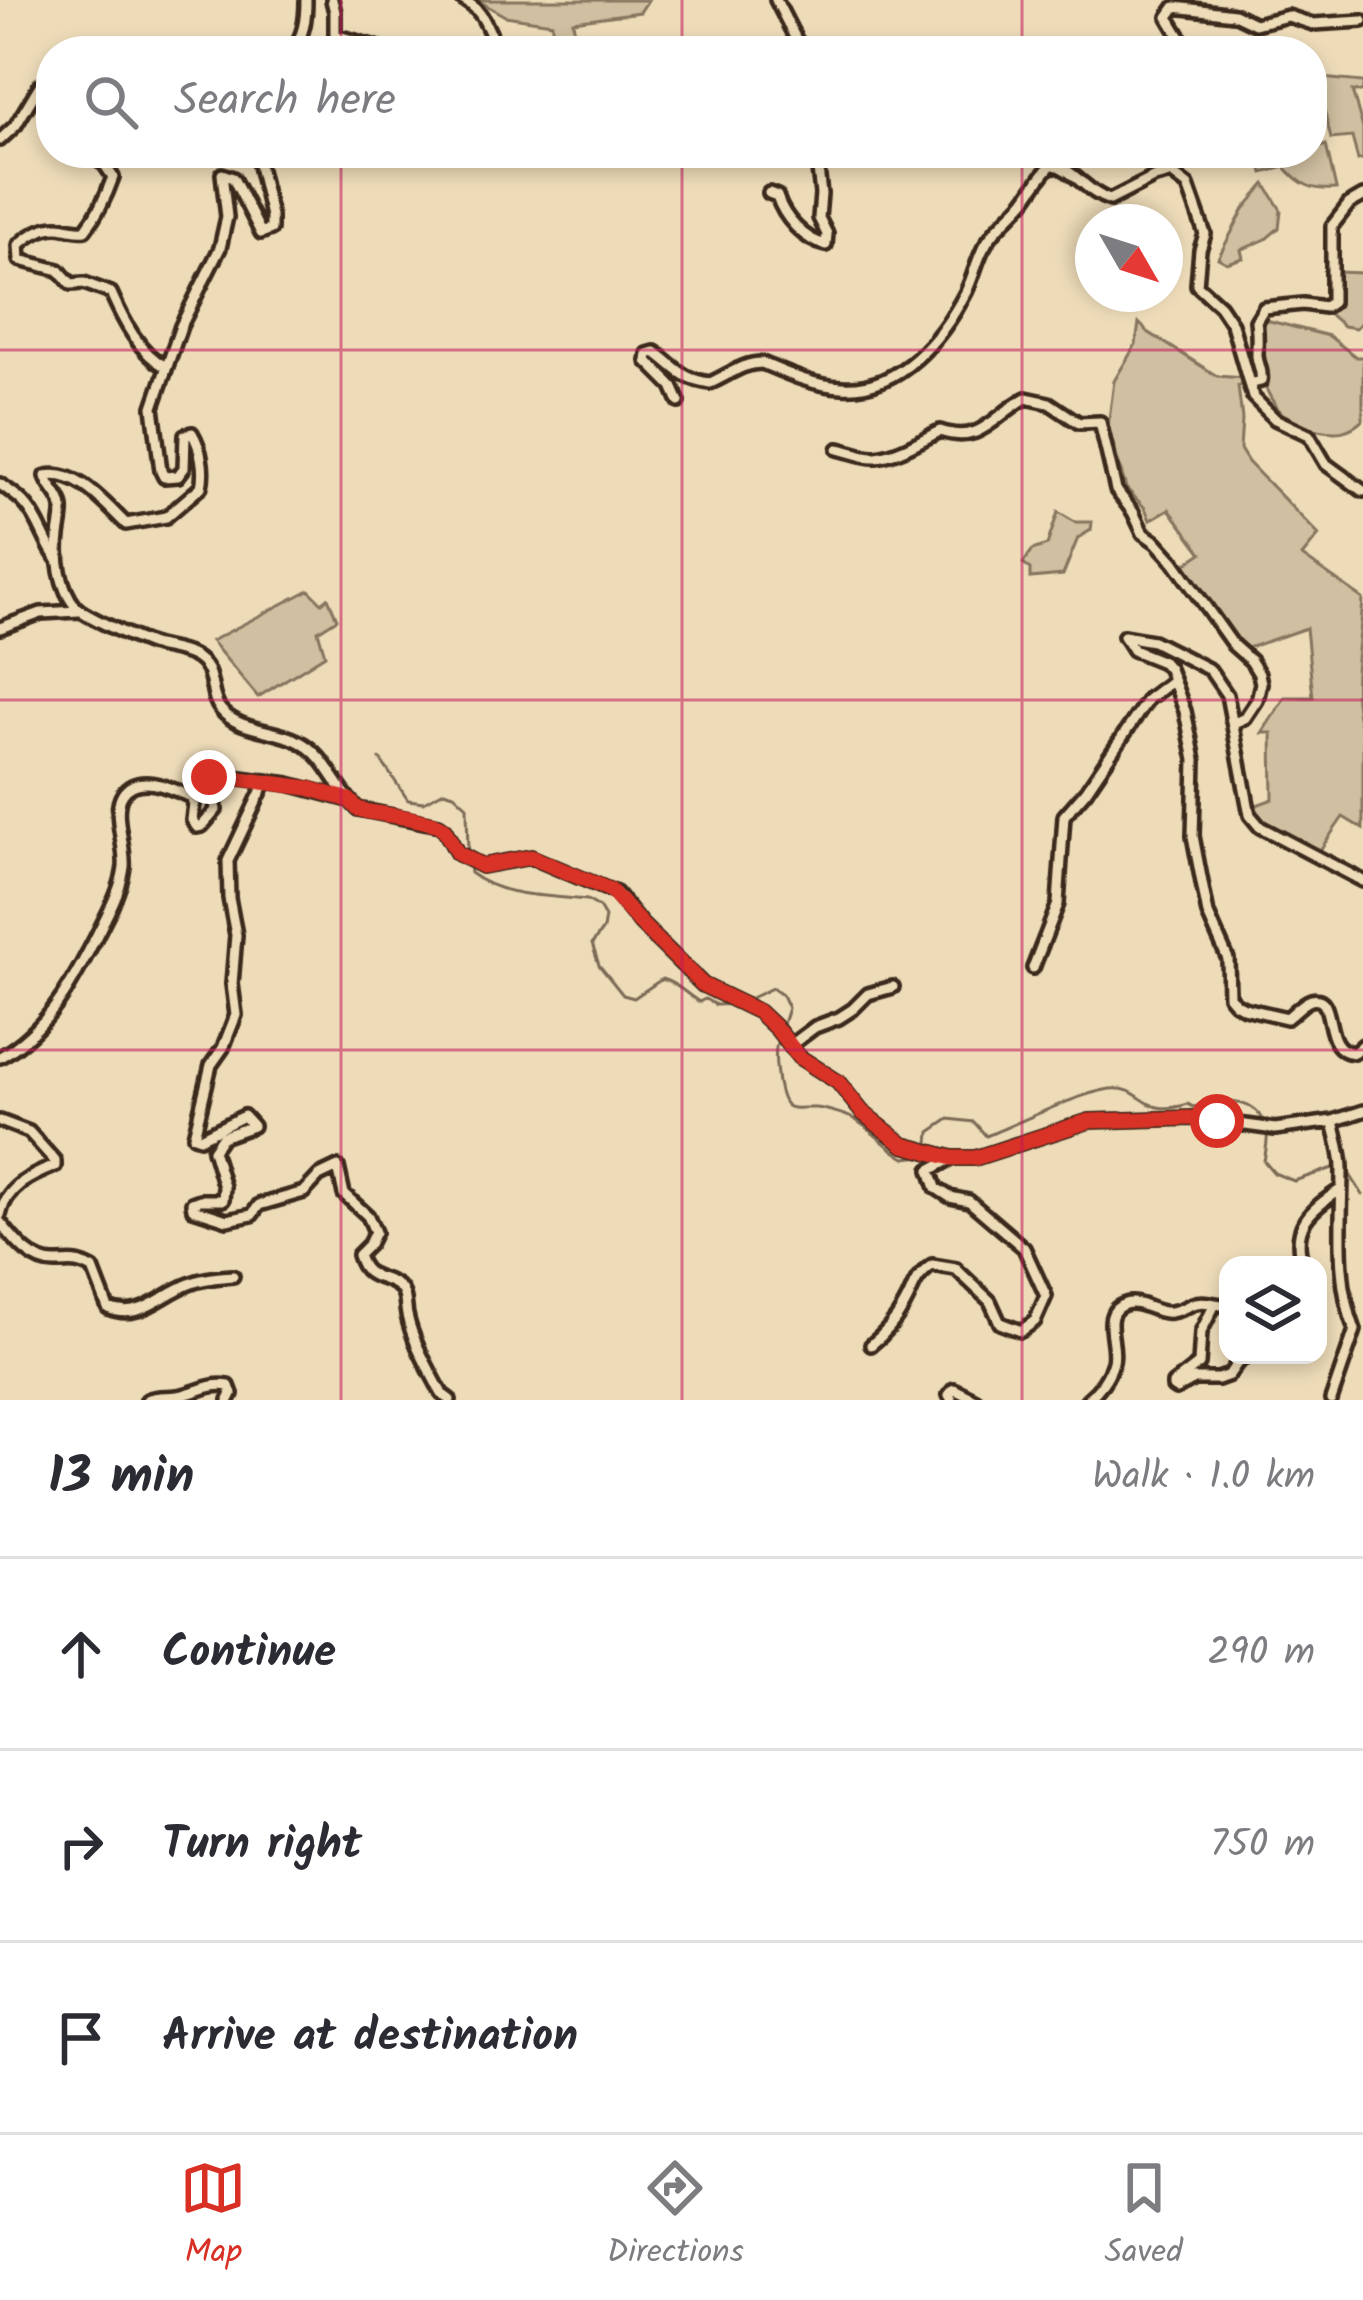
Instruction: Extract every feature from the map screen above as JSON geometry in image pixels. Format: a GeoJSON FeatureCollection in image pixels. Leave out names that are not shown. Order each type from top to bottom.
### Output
{"type":"FeatureCollection","features":[{"type":"Feature","properties":{"kind":"street"},"geometry":{"type":"LineString","coordinates":[[302,36],[304,0]]}},
{"type":"Feature","properties":{"kind":"street"},"geometry":{"type":"LineString","coordinates":[[332,0],[338,36]]}},
{"type":"Feature","properties":{"kind":"street"},"geometry":{"type":"LineString","coordinates":[[463,0],[480,10],[490,36]]}},
{"type":"Feature","properties":{"kind":"street"},"geometry":{"type":"LineString","coordinates":[[776,0],[794,36]]}},
{"type":"Feature","properties":{"kind":"street"},"geometry":{"type":"LineString","coordinates":[[1179,36],[1168,17],[1175,7],[1234,14],[1255,24],[1288,16],[1312,24],[1363,21]]}},
{"type":"Feature","properties":{"kind":"street"},"geometry":{"type":"LineString","coordinates":[[0,140],[16,125],[36,92]]}},
{"type":"Feature","properties":{"kind":"street"},"geometry":{"type":"LineString","coordinates":[[107,168],[113,177],[106,197],[85,230],[61,226],[33,233],[19,245],[20,260],[59,270],[70,284],[111,293],[121,316],[152,359],[166,367]]}},
{"type":"Feature","properties":{"kind":"street"},"geometry":{"type":"LineString","coordinates":[[57,559],[62,508],[46,482],[47,474],[91,490],[125,524],[166,517],[201,487],[202,465],[192,433],[185,435],[184,468],[178,476],[164,477],[153,407],[181,326],[220,248],[227,218],[221,174],[233,178],[261,233],[271,229],[260,168]]}},
{"type":"Feature","properties":{"kind":"street"},"geometry":{"type":"LineString","coordinates":[[769,193],[777,196],[802,233],[826,245],[827,233],[819,218],[818,168]]}},
{"type":"Feature","properties":{"kind":"street"},"geometry":{"type":"LineString","coordinates":[[679,402],[672,386],[646,362],[648,354],[661,356],[681,376],[710,383],[753,363],[846,388],[910,365],[940,335],[968,290],[991,236],[1049,168]]}},
{"type":"Feature","properties":{"kind":"street"},"geometry":{"type":"LineString","coordinates":[[1066,168],[1110,200],[1171,172]]}},
{"type":"Feature","properties":{"kind":"street"},"geometry":{"type":"LineString","coordinates":[[1169,168],[1188,186],[1205,234],[1197,285],[1232,324],[1253,397],[1275,419],[1309,435],[1326,464],[1363,490]]}},
{"type":"Feature","properties":{"kind":"street"},"geometry":{"type":"LineString","coordinates":[[1249,384],[1262,381],[1264,375],[1257,358],[1256,321],[1264,308],[1325,307],[1333,302],[1332,226],[1349,204],[1363,196]]}},
{"type":"Feature","properties":{"kind":"street"},"geometry":{"type":"LineString","coordinates":[[838,449],[871,458],[940,431],[957,437],[985,431],[1026,398],[1048,404],[1079,423],[1100,422],[1115,490],[1143,533],[1174,562],[1233,646],[1259,674],[1257,700],[1245,718],[1234,723]]}},
{"type":"Feature","properties":{"kind":"street"},"geometry":{"type":"LineString","coordinates":[[0,484],[25,503],[39,524],[79,611]]}},
{"type":"Feature","properties":{"kind":"street"},"geometry":{"type":"LineString","coordinates":[[0,628],[41,613],[79,611],[147,643],[194,656],[213,680],[216,704],[225,715],[303,743],[324,762],[358,809],[439,825],[457,853],[476,863],[494,865],[531,857],[610,890],[703,985],[759,1012],[799,1057],[838,1082],[862,1112],[904,1145],[952,1158],[975,1158],[1089,1121],[1193,1118],[1275,1129],[1363,1112]]}},
{"type":"Feature","properties":{"kind":"street"},"geometry":{"type":"LineString","coordinates":[[1363,881],[1260,827],[1250,815],[1227,695],[1210,670],[1154,640],[1124,636],[1133,650],[1163,662],[1185,711],[1195,760],[1192,836],[1208,914],[1228,959],[1229,996],[1244,1008],[1287,1018],[1314,999],[1322,1001],[1338,1047],[1354,1054],[1363,1045]]}},
{"type":"Feature","properties":{"kind":"street"},"geometry":{"type":"LineString","coordinates":[[1033,968],[1058,904],[1064,816],[1148,699],[1173,680]]}},
{"type":"Feature","properties":{"kind":"street"},"geometry":{"type":"LineString","coordinates":[[0,1057],[23,1044],[50,1015],[83,964],[121,887],[125,853],[118,811],[124,792],[139,782],[191,796],[197,826],[216,810],[204,785],[209,777],[289,784],[349,800]]}},
{"type":"Feature","properties":{"kind":"street"},"geometry":{"type":"LineString","coordinates":[[265,783],[228,861],[236,935],[232,983],[236,1016],[211,1065],[194,1136],[200,1138],[244,1116],[253,1126],[222,1137],[213,1150],[223,1200],[192,1203],[194,1208],[227,1220],[252,1215],[259,1205],[304,1192],[319,1176],[338,1167],[344,1194],[368,1216],[375,1232],[358,1255],[361,1266],[374,1278],[400,1287],[415,1339],[442,1394],[450,1400]]}},
{"type":"Feature","properties":{"kind":"street"},"geometry":{"type":"LineString","coordinates":[[784,1037],[839,1018],[868,994],[893,987]]}},
{"type":"Feature","properties":{"kind":"street"},"geometry":{"type":"LineString","coordinates":[[0,1121],[29,1132],[56,1161],[55,1166],[29,1176],[4,1199],[0,1218],[16,1243],[32,1256],[49,1264],[76,1261],[93,1269],[108,1308],[122,1314],[146,1309],[193,1282],[232,1276]]}},
{"type":"Feature","properties":{"kind":"street"},"geometry":{"type":"LineString","coordinates":[[1331,1400],[1359,1330],[1346,1309],[1342,1169],[1333,1121]]}},
{"type":"Feature","properties":{"kind":"street"},"geometry":{"type":"LineString","coordinates":[[871,1345],[886,1334],[908,1302],[912,1284],[932,1265],[956,1269],[989,1301],[1000,1323],[1021,1331],[1035,1321],[1046,1296],[1024,1248],[969,1202],[936,1188],[930,1170],[952,1158]]}},
{"type":"Feature","properties":{"kind":"street"},"geometry":{"type":"LineString","coordinates":[[1300,1256],[1300,1233],[1308,1215],[1340,1190]]}},
{"type":"Feature","properties":{"kind":"street"},"geometry":{"type":"LineString","coordinates":[[1087,1400],[1114,1362],[1110,1320],[1121,1305],[1133,1303],[1166,1312],[1201,1301],[1219,1305]]}},
{"type":"Feature","properties":{"kind":"street"},"geometry":{"type":"LineString","coordinates":[[1215,1304],[1201,1332],[1199,1364],[1172,1387],[1194,1379],[1225,1377],[1237,1364]]}},
{"type":"Feature","properties":{"kind":"street"},"geometry":{"type":"LineString","coordinates":[[147,1400],[220,1384],[229,1386],[230,1400]]}},
{"type":"Feature","properties":{"kind":"street"},"geometry":{"type":"LineString","coordinates":[[952,1400],[949,1395],[954,1390],[976,1400]]}},
{"type":"Feature","properties":{"kind":"shaded area"},"geometry":{"type":"Polygon","coordinates":[[[477,0],[648,0],[640,12],[573,21],[575,36],[552,36],[552,23],[505,16],[477,0]]]}},
{"type":"Feature","properties":{"kind":"shaded area"},"geometry":{"type":"Polygon","coordinates":[[[1327,78],[1363,82],[1363,92],[1352,91],[1363,128],[1363,159],[1358,160],[1352,137],[1331,139],[1327,78]]]}},
{"type":"Feature","properties":{"kind":"shaded area"},"geometry":{"type":"Polygon","coordinates":[[[1327,149],[1336,189],[1308,186],[1286,168],[1327,168],[1327,149]]]}},
{"type":"Feature","properties":{"kind":"shaded area"},"geometry":{"type":"Polygon","coordinates":[[[1265,184],[1281,210],[1279,228],[1241,250],[1243,258],[1227,263],[1218,258],[1244,209],[1265,184]]]}},
{"type":"Feature","properties":{"kind":"shaded area"},"geometry":{"type":"Polygon","coordinates":[[[1337,272],[1363,273],[1363,321],[1356,328],[1343,326],[1323,309],[1336,303],[1337,272]]]}},
{"type":"Feature","properties":{"kind":"shaded area"},"geometry":{"type":"Polygon","coordinates":[[[1266,320],[1329,336],[1356,357],[1363,357],[1363,420],[1347,430],[1331,432],[1299,426],[1284,415],[1271,399],[1261,371],[1259,323],[1266,320]]]}},
{"type":"Feature","properties":{"kind":"shaded area"},"geometry":{"type":"Polygon","coordinates":[[[1139,323],[1217,376],[1244,378],[1238,386],[1240,449],[1319,535],[1302,556],[1363,599],[1355,685],[1363,734],[1363,829],[1343,817],[1320,850],[1260,823],[1254,806],[1273,799],[1272,733],[1262,733],[1285,697],[1313,697],[1306,628],[1245,649],[1235,644],[1181,567],[1202,553],[1169,509],[1150,520],[1126,488],[1108,427],[1114,381],[1136,344],[1139,323]]]}},
{"type":"Feature","properties":{"kind":"shaded area"},"geometry":{"type":"Polygon","coordinates":[[[1058,512],[1075,522],[1092,522],[1091,530],[1078,538],[1063,575],[1030,578],[1030,569],[1023,564],[1032,550],[1047,545],[1058,512]]]}},
{"type":"Feature","properties":{"kind":"shaded area"},"geometry":{"type":"Polygon","coordinates":[[[309,590],[322,603],[328,598],[337,619],[318,631],[325,655],[258,697],[211,641],[309,590]]]}},
{"type":"Feature","properties":{"kind":"waterway"},"geometry":{"type":"LineString","coordinates":[[380,759],[408,800],[424,802],[444,791],[467,806],[468,855]]}},
{"type":"Feature","properties":{"kind":"waterway"},"geometry":{"type":"LineString","coordinates":[[469,864],[470,873],[496,887],[587,900],[599,907],[605,917],[603,929],[592,944],[599,965],[623,995],[634,998],[662,979],[699,1002],[739,1004]]}},
{"type":"Feature","properties":{"kind":"waterway"},"geometry":{"type":"LineString","coordinates":[[747,1000],[772,988],[782,995],[788,1008],[782,1027]]}},
{"type":"Feature","properties":{"kind":"waterway"},"geometry":{"type":"LineString","coordinates":[[779,1036],[776,1065],[786,1105],[825,1109],[852,1118],[905,1158],[923,1156],[930,1132],[949,1119],[974,1122],[986,1136],[1081,1097],[1121,1089],[1160,1107],[1223,1102],[1251,1107],[1266,1126],[1264,1161],[1274,1173],[1294,1181],[1333,1168],[1347,1170],[1363,1195]]}},
{"type":"Feature","properties":{"kind":"route"},"geometry":{"type":"LineString","coordinates":[[209,777],[289,784],[349,800],[358,809],[439,825],[457,853],[482,866],[531,857],[616,893],[703,985],[759,1012],[799,1057],[838,1082],[862,1112],[904,1145],[952,1158],[975,1158],[1089,1121],[1217,1121]]}}]}
